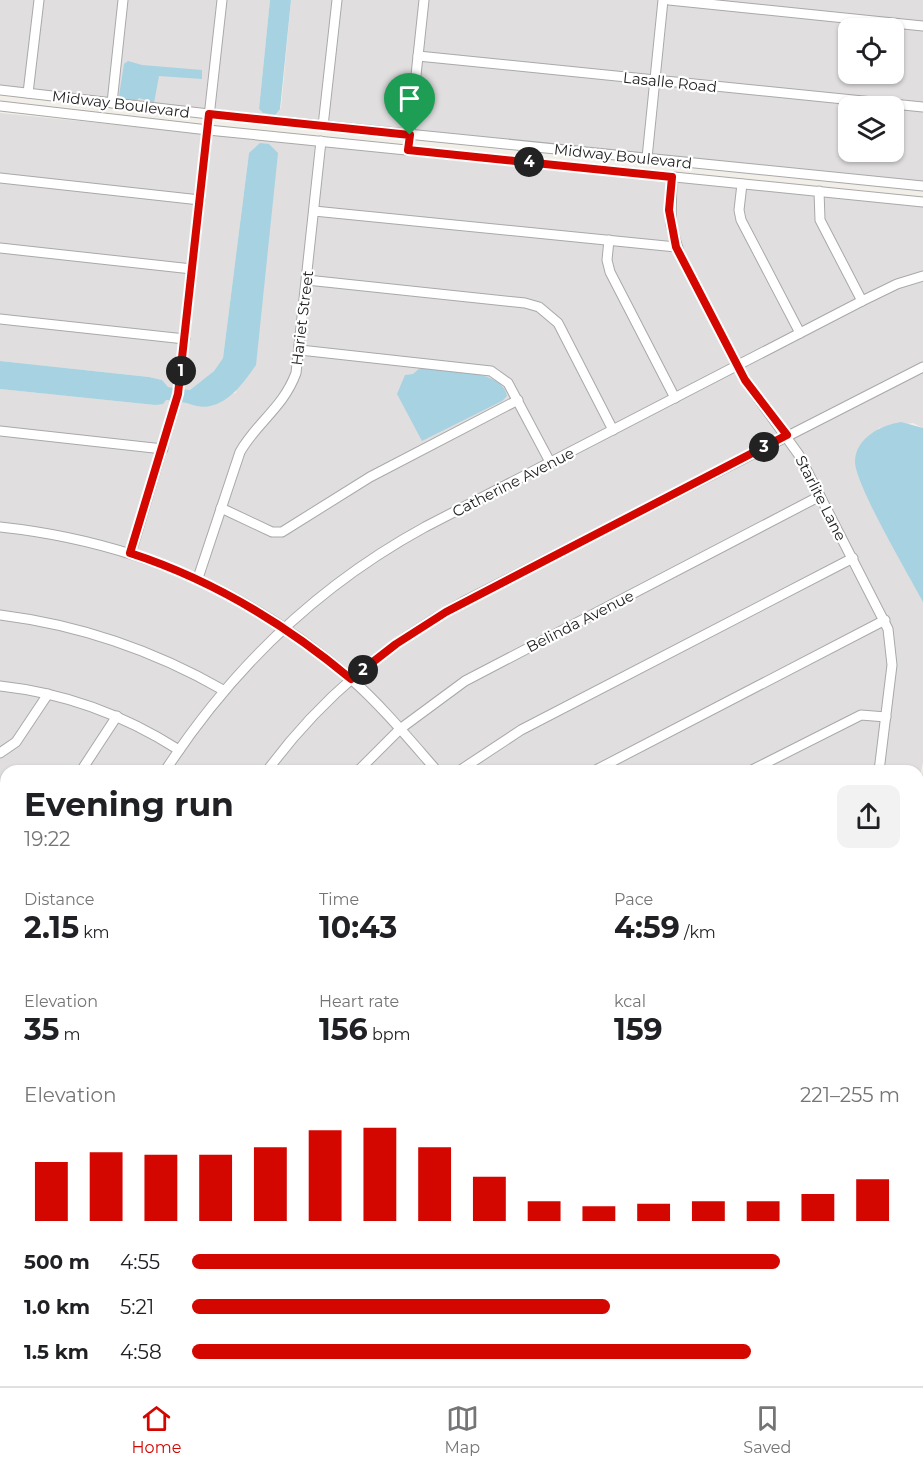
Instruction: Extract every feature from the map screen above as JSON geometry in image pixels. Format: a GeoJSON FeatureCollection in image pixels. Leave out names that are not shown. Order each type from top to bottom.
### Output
{"type":"FeatureCollection","features":[{"type":"Feature","properties":{"kind":"street"},"geometry":{"type":"LineString","coordinates":[[28,93],[39,0]]}},
{"type":"Feature","properties":{"kind":"street"},"geometry":{"type":"LineString","coordinates":[[112,103],[123,0]]}},
{"type":"Feature","properties":{"kind":"street"},"geometry":{"type":"LineString","coordinates":[[130,553],[175,409],[180,381],[222,0]]}},
{"type":"Feature","properties":{"kind":"street"},"geometry":{"type":"LineString","coordinates":[[323,126],[337,0]]}},
{"type":"Feature","properties":{"kind":"street"},"geometry":{"type":"LineString","coordinates":[[408,150],[424,0]]}},
{"type":"Feature","properties":{"kind":"street"},"geometry":{"type":"LineString","coordinates":[[647,158],[663,0]]}},
{"type":"Feature","properties":{"kind":"street"},"geometry":{"type":"LineString","coordinates":[[669,0],[923,26]]}},
{"type":"Feature","properties":{"kind":"street","name":"Lasalle Road"},"geometry":{"type":"LineString","coordinates":[[418,56],[923,107]]}},
{"type":"Feature","properties":{"kind":"street","name":"Midway Boulevard"},"geometry":{"type":"LineString","coordinates":[[0,90],[323,126],[923,186]]}},
{"type":"Feature","properties":{"kind":"street","name":"Midway Boulevard"},"geometry":{"type":"LineString","coordinates":[[0,106],[208,130],[923,202]]}},
{"type":"Feature","properties":{"kind":"street","name":"Hariet Street"},"geometry":{"type":"LineString","coordinates":[[198,578],[240,452],[285,396],[296,373],[321,141]]}},
{"type":"Feature","properties":{"kind":"street","name":"Starlite Lane"},"geometry":{"type":"LineString","coordinates":[[672,177],[669,210],[676,247],[737,366],[754,393],[787,435],[885,620],[893,654],[880,765]]}},
{"type":"Feature","properties":{"kind":"street"},"geometry":{"type":"LineString","coordinates":[[0,178],[200,200]]}},
{"type":"Feature","properties":{"kind":"street"},"geometry":{"type":"LineString","coordinates":[[742,184],[739,210],[741,220],[800,333]]}},
{"type":"Feature","properties":{"kind":"street"},"geometry":{"type":"LineString","coordinates":[[819,191],[820,220],[862,301]]}},
{"type":"Feature","properties":{"kind":"street"},"geometry":{"type":"LineString","coordinates":[[314,211],[676,247]]}},
{"type":"Feature","properties":{"kind":"street"},"geometry":{"type":"LineString","coordinates":[[609,240],[607,260],[610,272],[675,398]]}},
{"type":"Feature","properties":{"kind":"street"},"geometry":{"type":"LineString","coordinates":[[0,248],[192,269]]}},
{"type":"Feature","properties":{"kind":"street","name":"Catherine Avenue"},"geometry":{"type":"LineString","coordinates":[[169,765],[223,690],[284,626],[338,582],[385,550],[862,301],[897,284],[923,276]]}},
{"type":"Feature","properties":{"kind":"street"},"geometry":{"type":"LineString","coordinates":[[307,280],[525,303],[539,307],[558,323],[613,430]]}},
{"type":"Feature","properties":{"kind":"street"},"geometry":{"type":"LineString","coordinates":[[0,318],[184,339]]}},
{"type":"Feature","properties":{"kind":"street"},"geometry":{"type":"LineString","coordinates":[[300,350],[481,369],[500,376],[508,383],[518,400],[550,462]]}},
{"type":"Feature","properties":{"kind":"street"},"geometry":{"type":"LineString","coordinates":[[272,765],[308,721],[351,679],[396,644],[446,612],[923,367]]}},
{"type":"Feature","properties":{"kind":"street"},"geometry":{"type":"LineString","coordinates":[[221,508],[273,532],[282,532],[370,477],[518,400]]}},
{"type":"Feature","properties":{"kind":"street"},"geometry":{"type":"LineString","coordinates":[[0,431],[163,449]]}},
{"type":"Feature","properties":{"kind":"street","name":"Belinda Avenue"},"geometry":{"type":"LineString","coordinates":[[363,765],[400,729],[444,696],[488,668],[820,496]]}},
{"type":"Feature","properties":{"kind":"street"},"geometry":{"type":"LineString","coordinates":[[0,527],[59,535],[130,553],[198,578],[284,626],[351,679],[432,765]]}},
{"type":"Feature","properties":{"kind":"street"},"geometry":{"type":"LineString","coordinates":[[468,765],[521,730],[853,558]]}},
{"type":"Feature","properties":{"kind":"street"},"geometry":{"type":"LineString","coordinates":[[0,615],[65,626],[117,641],[151,653],[223,690]]}},
{"type":"Feature","properties":{"kind":"street"},"geometry":{"type":"LineString","coordinates":[[606,765],[885,620]]}},
{"type":"Feature","properties":{"kind":"street"},"geometry":{"type":"LineString","coordinates":[[0,686],[48,694],[117,716],[143,727],[179,750]]}},
{"type":"Feature","properties":{"kind":"street"},"geometry":{"type":"LineString","coordinates":[[0,753],[16,742],[48,694]]}},
{"type":"Feature","properties":{"kind":"street"},"geometry":{"type":"LineString","coordinates":[[762,765],[861,715],[886,717]]}},
{"type":"Feature","properties":{"kind":"street"},"geometry":{"type":"LineString","coordinates":[[85,765],[117,716]]}},
{"type":"Feature","properties":{"kind":"shaded area"},"geometry":{"type":"Polygon","coordinates":[[[0,0],[270,0],[259,109],[263,113],[274,115],[281,108],[291,0],[923,0],[923,183],[0,87],[0,0]]]}},
{"type":"Feature","properties":{"kind":"shaded area"},"geometry":{"type":"Polygon","coordinates":[[[0,113],[923,207],[923,428],[913,423],[879,428],[862,444],[896,551],[923,602],[922,765],[0,765],[0,389],[155,405],[165,400],[189,402],[236,393],[249,153],[223,358],[214,371],[190,390],[168,387],[162,380],[149,377],[0,361],[0,113]]]}},
{"type":"Feature","properties":{"kind":"water"},"geometry":{"type":"Polygon","coordinates":[[[270,0],[291,0],[280,109],[275,115],[263,113],[259,109],[270,0]]]}},
{"type":"Feature","properties":{"kind":"water"},"geometry":{"type":"Polygon","coordinates":[[[128,61],[142,65],[202,70],[202,79],[159,76],[154,103],[139,98],[136,101],[122,100],[119,96],[124,64],[128,61]]]}},
{"type":"Feature","properties":{"kind":"water"},"geometry":{"type":"Polygon","coordinates":[[[260,143],[269,144],[278,153],[256,365],[238,389],[222,402],[203,407],[166,400],[163,404],[155,405],[0,389],[0,361],[149,377],[162,380],[168,387],[190,390],[214,371],[223,358],[249,153],[260,143]]]}},
{"type":"Feature","properties":{"kind":"water"},"geometry":{"type":"Polygon","coordinates":[[[420,368],[483,376],[503,387],[507,396],[502,401],[422,441],[397,394],[405,375],[413,374],[420,368]]]}},
{"type":"Feature","properties":{"kind":"water"},"geometry":{"type":"Polygon","coordinates":[[[901,422],[923,428],[923,602],[863,489],[855,461],[856,453],[865,439],[878,429],[901,422]]]}},
{"type":"Feature","properties":{"kind":"route"},"geometry":{"type":"LineString","coordinates":[[209,114],[410,135],[408,150],[672,177],[669,210],[676,247],[745,380],[787,435],[446,612],[396,644],[351,679],[284,626],[242,601],[198,578],[130,553],[178,394],[209,114]]}}]}
